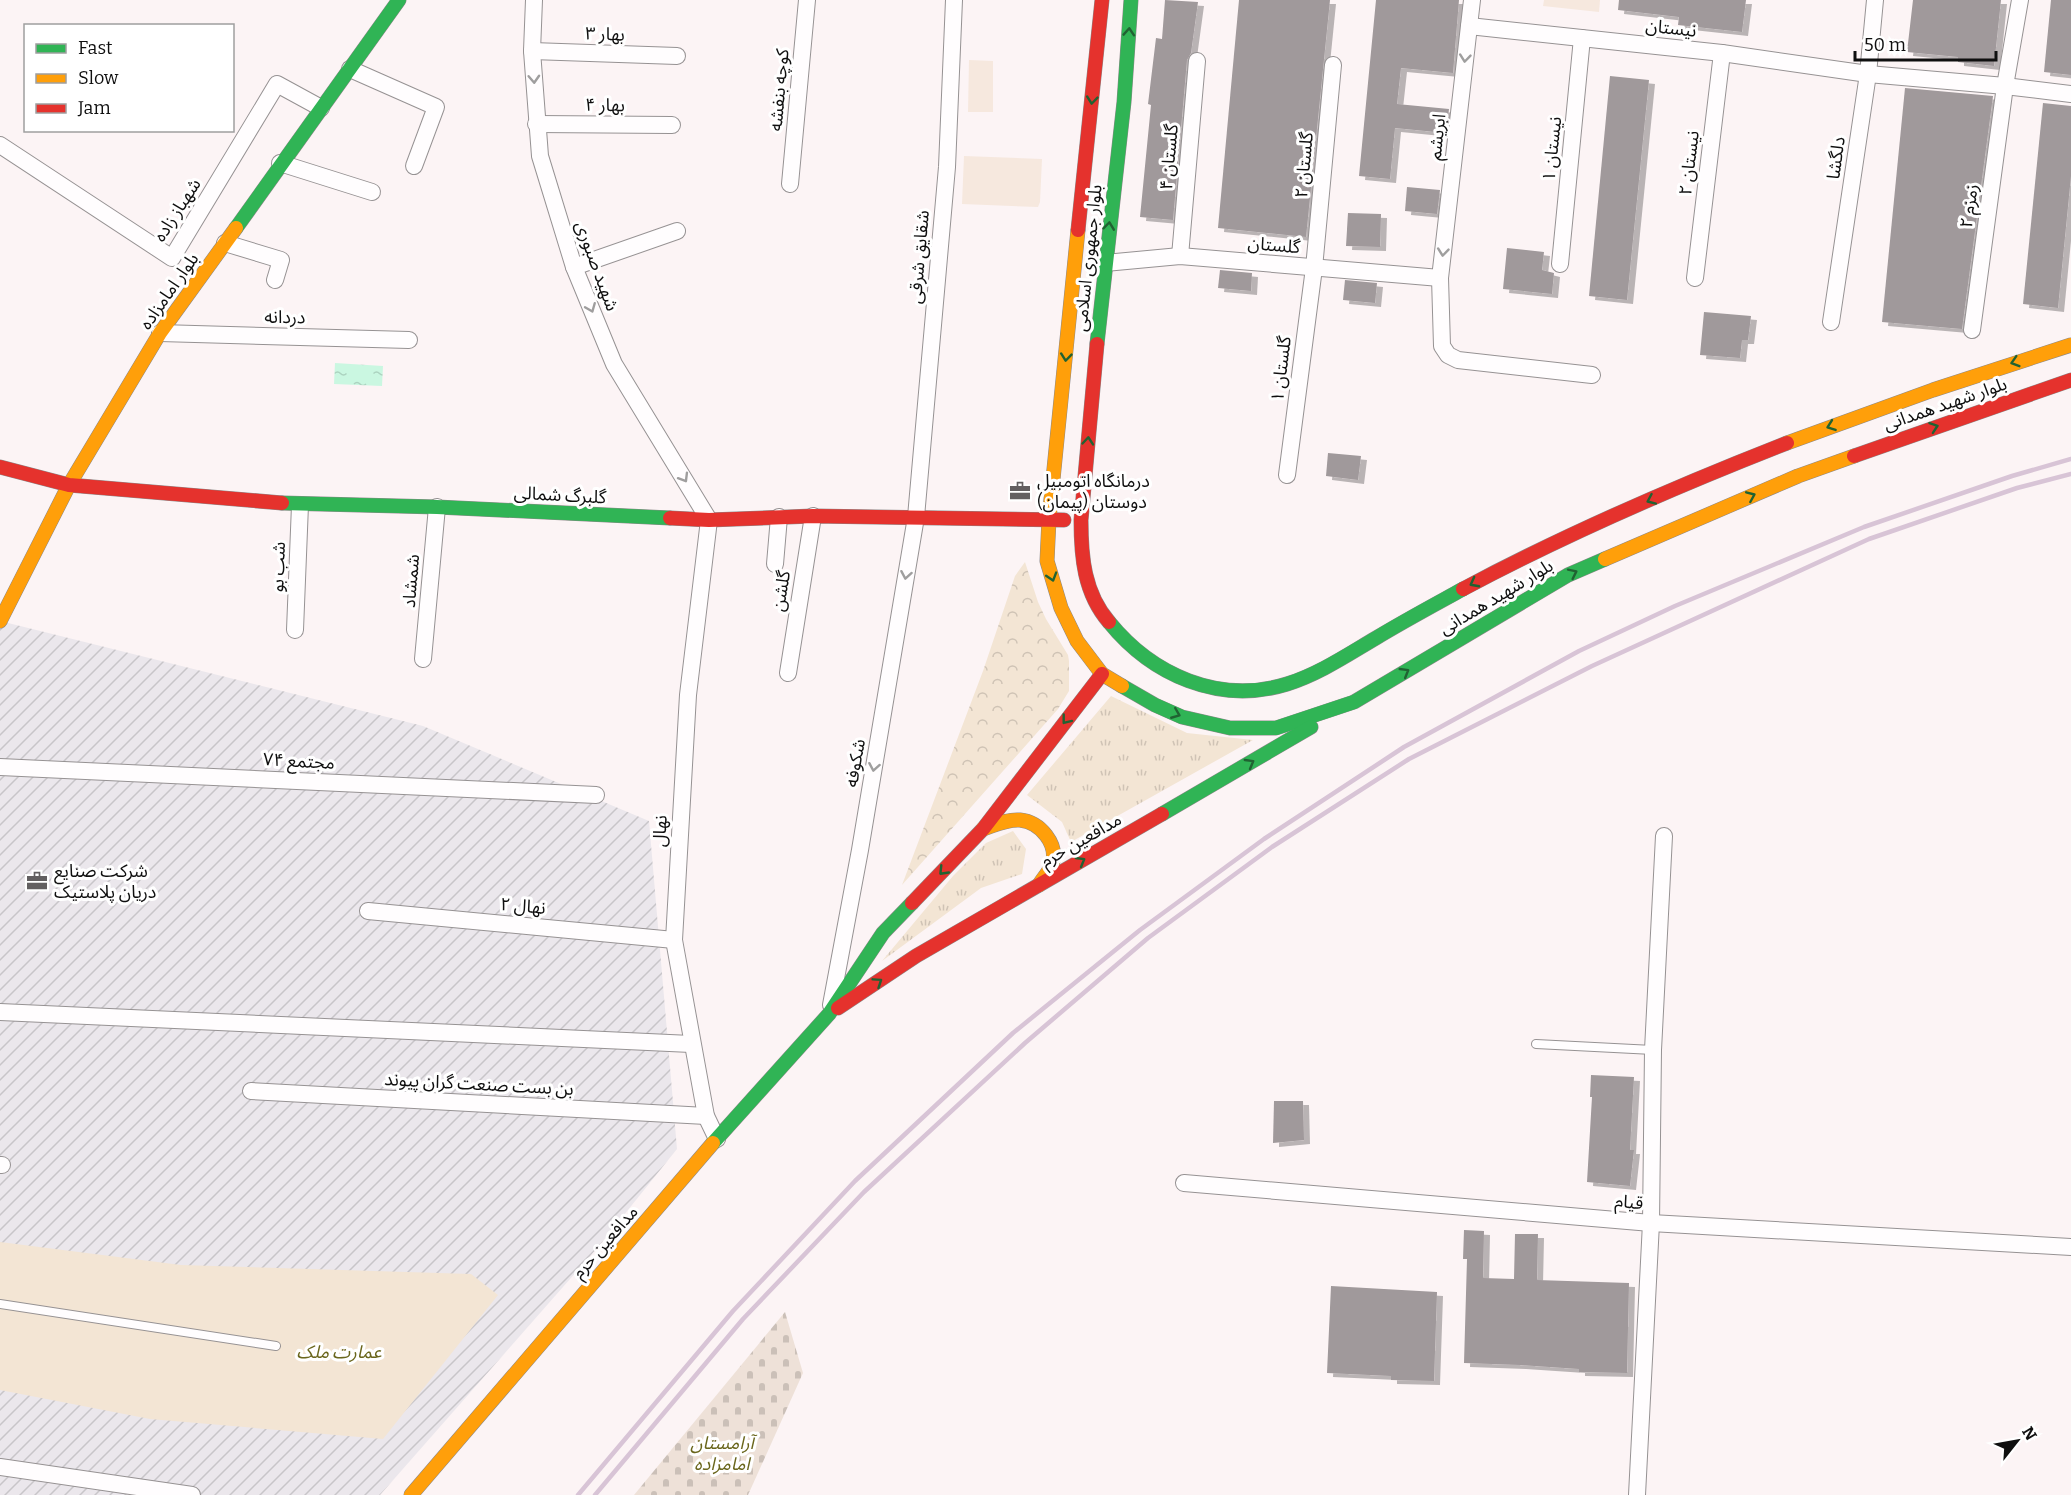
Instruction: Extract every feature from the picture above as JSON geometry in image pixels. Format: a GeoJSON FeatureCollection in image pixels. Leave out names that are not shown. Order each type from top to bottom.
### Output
{"type":"FeatureCollection","features":[{"type":"Feature","properties":{"kind":"main road","name":"بلوار امامزاده"},"geometry":{"type":"LineString","coordinates":[[0,621],[69,485],[160,333],[399,0]]}},
{"type":"Feature","properties":{"kind":"main road","name":"بلوار جمهوری اسلامی"},"geometry":{"type":"LineString","coordinates":[[1049,519],[1102,0]]}},
{"type":"Feature","properties":{"kind":"main road","name":"بلوار جمهوری اسلامی"},"geometry":{"type":"LineString","coordinates":[[1081,520],[1105,263],[1124,102],[1131,0]]}},
{"type":"Feature","properties":{"kind":"main road","name":"بلوار شهید همدانی"},"geometry":{"type":"LineString","coordinates":[[1049,519],[1047,561],[1061,608],[1077,641],[1102,674],[1155,705],[1182,717],[1230,728],[1276,728],[1354,702],[1568,575],[1601,541],[1724,468],[1820,430],[1979,373],[2071,345]]}},
{"type":"Feature","properties":{"kind":"main road","name":"بلوار شهید همدانی"},"geometry":{"type":"LineString","coordinates":[[1081,520],[1082,562],[1090,592],[1100,611],[1115,631],[1132,647],[1162,669],[1188,681],[1226,689],[1268,688],[1287,684],[1311,674],[1445,598],[1531,554],[1601,541],[1798,476],[2071,380]]}},
{"type":"Feature","properties":{"kind":"main road","name":"گلبرگ شمالی"},"geometry":{"type":"LineString","coordinates":[[0,467],[69,485],[300,505],[437,507],[709,520],[813,516],[1081,520]]}},
{"type":"Feature","properties":{"kind":"main road","name":"مدافعین حرم"},"geometry":{"type":"LineString","coordinates":[[411,1495],[717,1139],[829,1014],[883,933],[983,829],[1102,674]]}},
{"type":"Feature","properties":{"kind":"main road","name":"مدافعین حرم"},"geometry":{"type":"LineString","coordinates":[[829,1014],[916,956],[1354,702]]}},
{"type":"Feature","properties":{"kind":"main road"},"geometry":{"type":"LineString","coordinates":[[983,829],[1008,820],[1023,820],[1042,828],[1052,843],[1053,861],[1039,885]]}},
{"type":"Feature","properties":{"kind":"street","name":"شهید صبوری"},"geometry":{"type":"LineString","coordinates":[[534,0],[532,51],[540,156],[574,267],[614,364],[709,520]]}},
{"type":"Feature","properties":{"kind":"street","name":"کوچه بنفشه"},"geometry":{"type":"LineString","coordinates":[[790,184],[807,0]]}},
{"type":"Feature","properties":{"kind":"street","name":"شقایق شرقی"},"geometry":{"type":"LineString","coordinates":[[916,517],[947,167],[954,0]]}},
{"type":"Feature","properties":{"kind":"street","name":"ابریشم"},"geometry":{"type":"LineString","coordinates":[[1472,0],[1440,278],[1442,346],[1448,355],[1458,360],[1592,375]]}},
{"type":"Feature","properties":{"kind":"street","name":"دلگشا"},"geometry":{"type":"LineString","coordinates":[[1831,322],[1868,74],[1875,0]]}},
{"type":"Feature","properties":{"kind":"street","name":"زمزم ۲"},"geometry":{"type":"LineString","coordinates":[[1972,330],[2005,86],[2020,0]]}},
{"type":"Feature","properties":{"kind":"street","name":"نیستان"},"geometry":{"type":"LineString","coordinates":[[1469,26],[1722,53],[1868,74],[2071,94]]}},
{"type":"Feature","properties":{"kind":"street","name":"نیستان ۱"},"geometry":{"type":"LineString","coordinates":[[1560,264],[1582,38]]}},
{"type":"Feature","properties":{"kind":"street","name":"بهار ۳"},"geometry":{"type":"LineString","coordinates":[[532,51],[677,56]]}},
{"type":"Feature","properties":{"kind":"street","name":"نیستان ۲"},"geometry":{"type":"LineString","coordinates":[[1695,278],[1722,53]]}},
{"type":"Feature","properties":{"kind":"street","name":"گلستان ۴"},"geometry":{"type":"LineString","coordinates":[[1180,256],[1197,61]]}},
{"type":"Feature","properties":{"kind":"street","name":"گلستان ۲"},"geometry":{"type":"LineString","coordinates":[[1314,268],[1333,65]]}},
{"type":"Feature","properties":{"kind":"street"},"geometry":{"type":"LineString","coordinates":[[350,69],[436,107],[414,166]]}},
{"type":"Feature","properties":{"kind":"street","name":"شهباز زاده"},"geometry":{"type":"LineString","coordinates":[[0,145],[172,258],[277,84],[321,108]]}},
{"type":"Feature","properties":{"kind":"street","name":"بهار ۴"},"geometry":{"type":"LineString","coordinates":[[537,124],[672,125]]}},
{"type":"Feature","properties":{"kind":"street"},"geometry":{"type":"LineString","coordinates":[[280,163],[372,192]]}},
{"type":"Feature","properties":{"kind":"street"},"geometry":{"type":"LineString","coordinates":[[574,267],[677,231]]}},
{"type":"Feature","properties":{"kind":"street"},"geometry":{"type":"LineString","coordinates":[[225,243],[281,260],[275,280]]}},
{"type":"Feature","properties":{"kind":"street","name":"گلستان"},"geometry":{"type":"LineString","coordinates":[[1105,263],[1180,256],[1440,278]]}},
{"type":"Feature","properties":{"kind":"street","name":"گلستان ۱"},"geometry":{"type":"LineString","coordinates":[[1287,476],[1314,268]]}},
{"type":"Feature","properties":{"kind":"street","name":"دردانه"},"geometry":{"type":"LineString","coordinates":[[160,333],[409,340]]}},
{"type":"Feature","properties":{"kind":"street","name":"شب بو"},"geometry":{"type":"LineString","coordinates":[[295,630],[300,505]]}},
{"type":"Feature","properties":{"kind":"street","name":"شمشاد"},"geometry":{"type":"LineString","coordinates":[[423,659],[437,507]]}},
{"type":"Feature","properties":{"kind":"street","name":"گلشن"},"geometry":{"type":"LineString","coordinates":[[788,673],[813,516]]}},
{"type":"Feature","properties":{"kind":"street"},"geometry":{"type":"LineString","coordinates":[[775,564],[779,517]]}},
{"type":"Feature","properties":{"kind":"street","name":"شکوفه"},"geometry":{"type":"LineString","coordinates":[[829,1014],[860,850],[916,517]]}},
{"type":"Feature","properties":{"kind":"street","name":"نهال"},"geometry":{"type":"LineString","coordinates":[[709,520],[687,695],[674,940],[691,1044],[706,1116],[717,1139]]}},
{"type":"Feature","properties":{"kind":"street","name":"مجتمع ۷۴"},"geometry":{"type":"LineString","coordinates":[[0,767],[596,795]]}},
{"type":"Feature","properties":{"kind":"street"},"geometry":{"type":"LineString","coordinates":[[1637,1495],[1651,1223],[1653,1050],[1664,836]]}},
{"type":"Feature","properties":{"kind":"street","name":"نهال ۲"},"geometry":{"type":"LineString","coordinates":[[368,911],[674,940]]}},
{"type":"Feature","properties":{"kind":"street"},"geometry":{"type":"LineString","coordinates":[[0,1012],[691,1044]]}},
{"type":"Feature","properties":{"kind":"street","name":"بن بست صنعت گران پیوند"},"geometry":{"type":"LineString","coordinates":[[250,1091],[706,1116]]}},
{"type":"Feature","properties":{"kind":"street","name":"قیام"},"geometry":{"type":"LineString","coordinates":[[1184,1183],[1651,1223],[2071,1247]]}},
{"type":"Feature","properties":{"kind":"street"},"geometry":{"type":"LineString","coordinates":[[0,1467],[192,1495]]}},
{"type":"Feature","properties":{"kind":"lane"},"geometry":{"type":"LineString","coordinates":[[1536,1044],[1653,1050]]}},
{"type":"Feature","properties":{"kind":"lane"},"geometry":{"type":"LineString","coordinates":[[0,1304],[276,1346]]}},
{"type":"Feature","properties":{"kind":"shaded area"},"geometry":{"type":"Polygon","coordinates":[[[1544,0],[1600,0],[1599,12],[1543,6],[1544,0]]]}},
{"type":"Feature","properties":{"kind":"shaded area"},"geometry":{"type":"Polygon","coordinates":[[[969,60],[993,61],[993,112],[968,112],[969,60]]]}},
{"type":"Feature","properties":{"kind":"shaded area"},"geometry":{"type":"Polygon","coordinates":[[[964,156],[1042,159],[1038,207],[962,204],[964,156]]]}},
{"type":"Feature","properties":{"kind":"shaded area"},"geometry":{"type":"Polygon","coordinates":[[[0,621],[423,726],[649,821],[677,1149],[599,1246],[380,1495],[0,1495],[0,621]]]}},
{"type":"Feature","properties":{"kind":"green space"},"geometry":{"type":"Polygon","coordinates":[[[1025,562],[1038,602],[1068,655],[1069,691],[1058,709],[902,885],[983,671],[1015,576],[1025,562]]]}},
{"type":"Feature","properties":{"kind":"green space"},"geometry":{"type":"Polygon","coordinates":[[[1111,696],[1187,733],[1253,740],[1071,842],[1062,822],[1027,795],[1111,696]]]}},
{"type":"Feature","properties":{"kind":"green space"},"geometry":{"type":"Polygon","coordinates":[[[1013,831],[1026,849],[1022,874],[981,888],[882,961],[953,876],[986,843],[1013,831]]]}},
{"type":"Feature","properties":{"kind":"green space","name":"عمارت ملک"},"geometry":{"type":"Polygon","coordinates":[[[0,1242],[181,1265],[471,1274],[498,1295],[383,1439],[150,1419],[0,1390],[0,1242]]]}},
{"type":"Feature","properties":{"kind":"green space","name":"آرامستان امامزاده"},"geometry":{"type":"Polygon","coordinates":[[[785,1312],[803,1373],[748,1495],[634,1495],[785,1312]]]}},
{"type":"Feature","properties":{"kind":"water"},"geometry":{"type":"Polygon","coordinates":[[[335,363],[383,366],[382,386],[334,384],[335,363]]]}},
{"type":"Feature","properties":{"kind":"building"},"geometry":{"type":"Polygon","coordinates":[[[1165,0],[1198,2],[1191,53],[1187,60],[1173,220],[1140,217],[1151,105],[1148,104],[1156,38],[1162,39],[1165,0]]]}},
{"type":"Feature","properties":{"kind":"building"},"geometry":{"type":"Polygon","coordinates":[[[1239,0],[1330,0],[1306,237],[1218,228],[1239,0]]]}},
{"type":"Feature","properties":{"kind":"building"},"geometry":{"type":"Polygon","coordinates":[[[1376,0],[1459,0],[1453,73],[1401,68],[1397,104],[1449,109],[1446,133],[1395,128],[1390,179],[1359,176],[1376,0]]]}},
{"type":"Feature","properties":{"kind":"building"},"geometry":{"type":"Polygon","coordinates":[[[1619,0],[1746,0],[1742,32],[1678,25],[1679,17],[1618,10],[1619,0]]]}},
{"type":"Feature","properties":{"kind":"building"},"geometry":{"type":"Polygon","coordinates":[[[1913,0],[2001,0],[1994,66],[1958,62],[1958,57],[1907,52],[1913,0]]]}},
{"type":"Feature","properties":{"kind":"building"},"geometry":{"type":"Polygon","coordinates":[[[2051,0],[2071,0],[2071,75],[2044,72],[2051,0]]]}},
{"type":"Feature","properties":{"kind":"building"},"geometry":{"type":"Polygon","coordinates":[[[1610,76],[1649,80],[1627,300],[1589,296],[1610,76]]]}},
{"type":"Feature","properties":{"kind":"building"},"geometry":{"type":"Polygon","coordinates":[[[1905,88],[1993,96],[1962,329],[1882,322],[1905,88]]]}},
{"type":"Feature","properties":{"kind":"building"},"geometry":{"type":"Polygon","coordinates":[[[2043,103],[2071,106],[2071,176],[2058,308],[2023,304],[2043,103]]]}},
{"type":"Feature","properties":{"kind":"building"},"geometry":{"type":"Polygon","coordinates":[[[1407,187],[1440,190],[1437,214],[1405,211],[1407,187]]]}},
{"type":"Feature","properties":{"kind":"building"},"geometry":{"type":"Polygon","coordinates":[[[1348,213],[1381,214],[1380,247],[1346,246],[1348,213]]]}},
{"type":"Feature","properties":{"kind":"building"},"geometry":{"type":"Polygon","coordinates":[[[1507,248],[1544,252],[1542,270],[1554,273],[1552,294],[1503,289],[1507,248]]]}},
{"type":"Feature","properties":{"kind":"building"},"geometry":{"type":"Polygon","coordinates":[[[1220,270],[1252,273],[1251,291],[1218,288],[1220,270]]]}},
{"type":"Feature","properties":{"kind":"building"},"geometry":{"type":"Polygon","coordinates":[[[1345,280],[1377,283],[1375,303],[1343,300],[1345,280]]]}},
{"type":"Feature","properties":{"kind":"building"},"geometry":{"type":"Polygon","coordinates":[[[1704,312],[1751,316],[1748,340],[1742,340],[1740,358],[1700,355],[1704,312]]]}},
{"type":"Feature","properties":{"kind":"building"},"geometry":{"type":"Polygon","coordinates":[[[1328,453],[1361,456],[1358,480],[1326,476],[1328,453]]]}},
{"type":"Feature","properties":{"kind":"building"},"geometry":{"type":"Polygon","coordinates":[[[1591,1075],[1634,1077],[1630,1150],[1634,1150],[1630,1186],[1587,1182],[1592,1097],[1590,1097],[1591,1075]]]}},
{"type":"Feature","properties":{"kind":"building"},"geometry":{"type":"Polygon","coordinates":[[[1274,1101],[1303,1101],[1304,1140],[1273,1143],[1274,1101]]]}},
{"type":"Feature","properties":{"kind":"building"},"geometry":{"type":"Polygon","coordinates":[[[1464,1230],[1484,1231],[1483,1278],[1514,1279],[1515,1234],[1538,1234],[1537,1280],[1629,1283],[1627,1373],[1579,1372],[1579,1369],[1464,1363],[1467,1259],[1463,1259],[1464,1230]]]}},
{"type":"Feature","properties":{"kind":"building"},"geometry":{"type":"Polygon","coordinates":[[[1331,1286],[1437,1292],[1434,1381],[1391,1380],[1391,1376],[1327,1373],[1331,1286]]]}},
{"type":"Feature","properties":{"kind":"railway"},"geometry":{"type":"LineString","coordinates":[[578,1495],[733,1311],[855,1181],[1013,1033],[1140,930],[1264,839],[1404,747],[1579,651],[1675,606],[1864,527],[2012,476],[2071,459]]}},
{"type":"Feature","properties":{"kind":"railway"},"geometry":{"type":"LineString","coordinates":[[595,1495],[743,1319],[864,1192],[1025,1043],[1148,938],[1272,847],[1409,759],[1592,666],[1869,539],[2017,488],[2071,474]]}},
{"type":"Feature","properties":{"kind":"traffic: fast"},"geometry":{"type":"LineString","coordinates":[[236,228],[399,0]]}},
{"type":"Feature","properties":{"kind":"traffic: fast"},"geometry":{"type":"LineString","coordinates":[[1097,344],[1124,102],[1131,0]]}},
{"type":"Feature","properties":{"kind":"traffic: fast"},"geometry":{"type":"LineString","coordinates":[[282,503],[437,507],[670,518]]}},
{"type":"Feature","properties":{"kind":"traffic: fast"},"geometry":{"type":"LineString","coordinates":[[1122,686],[1182,717],[1230,728],[1276,728],[1354,702],[1568,575],[1605,559]]}},
{"type":"Feature","properties":{"kind":"traffic: fast"},"geometry":{"type":"LineString","coordinates":[[1109,622],[1145,657],[1189,681],[1212,688],[1237,691],[1262,690],[1287,684],[1322,670],[1463,589]]}},
{"type":"Feature","properties":{"kind":"traffic: fast"},"geometry":{"type":"LineString","coordinates":[[1162,814],[1311,727]]}},
{"type":"Feature","properties":{"kind":"traffic: fast"},"geometry":{"type":"LineString","coordinates":[[713,1143],[829,1014],[883,933],[912,903]]}},
{"type":"Feature","properties":{"kind":"traffic: slow"},"geometry":{"type":"LineString","coordinates":[[0,621],[69,485],[160,333],[236,228]]}},
{"type":"Feature","properties":{"kind":"traffic: slow"},"geometry":{"type":"LineString","coordinates":[[1078,230],[1049,519],[1047,561],[1061,608],[1077,641],[1102,674],[1122,686]]}},
{"type":"Feature","properties":{"kind":"traffic: slow"},"geometry":{"type":"LineString","coordinates":[[1787,443],[1933,390],[2071,345]]}},
{"type":"Feature","properties":{"kind":"traffic: slow"},"geometry":{"type":"LineString","coordinates":[[1605,559],[1798,476],[1854,456]]}},
{"type":"Feature","properties":{"kind":"traffic: slow"},"geometry":{"type":"LineString","coordinates":[[983,829],[1020,820],[1041,830],[1050,842],[1053,857],[1051,868],[1039,885]]}},
{"type":"Feature","properties":{"kind":"traffic: slow"},"geometry":{"type":"LineString","coordinates":[[411,1495],[713,1143]]}},
{"type":"Feature","properties":{"kind":"traffic: jam"},"geometry":{"type":"LineString","coordinates":[[1078,230],[1102,0]]}},
{"type":"Feature","properties":{"kind":"traffic: jam"},"geometry":{"type":"LineString","coordinates":[[1097,344],[1081,534],[1083,561],[1089,587],[1109,622]]}},
{"type":"Feature","properties":{"kind":"traffic: jam"},"geometry":{"type":"LineString","coordinates":[[1854,456],[2071,380]]}},
{"type":"Feature","properties":{"kind":"traffic: jam"},"geometry":{"type":"LineString","coordinates":[[1463,589],[1623,511],[1787,443]]}},
{"type":"Feature","properties":{"kind":"traffic: jam"},"geometry":{"type":"LineString","coordinates":[[0,467],[69,485],[282,503]]}},
{"type":"Feature","properties":{"kind":"traffic: jam"},"geometry":{"type":"LineString","coordinates":[[670,518],[709,520],[813,516],[1064,520]]}},
{"type":"Feature","properties":{"kind":"traffic: jam"},"geometry":{"type":"LineString","coordinates":[[912,903],[983,829],[1102,674]]}},
{"type":"Feature","properties":{"kind":"traffic: jam"},"geometry":{"type":"LineString","coordinates":[[838,1008],[916,956],[1162,814]]}},
{"type":"Feature","properties":{"kind":"place","name":"درمانگاه اتومبیل دوستان (پیمان)"},"geometry":{"type":"Point","coordinates":[1020,491]}},
{"type":"Feature","properties":{"kind":"place","name":"شرکت صنایع دریان پلاستیک"},"geometry":{"type":"Point","coordinates":[37,881]}}]}
